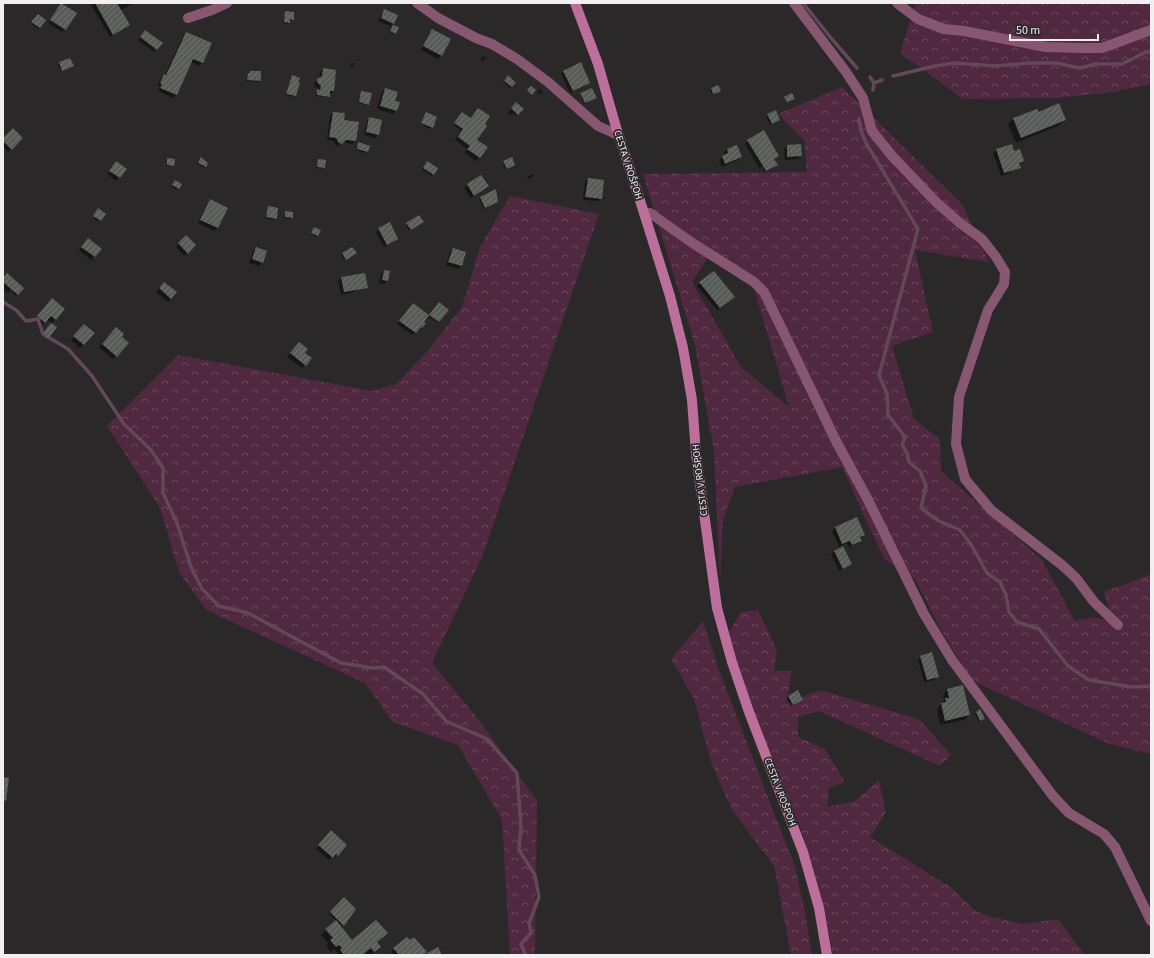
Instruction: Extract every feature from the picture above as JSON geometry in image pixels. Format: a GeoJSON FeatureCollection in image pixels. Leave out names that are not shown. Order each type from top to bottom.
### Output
{"type":"FeatureCollection","features":[{"type":"Feature","properties":{"kind":"street"},"geometry":{"type":"LineString","coordinates":[[188,18],[227,3]]}},
{"type":"Feature","properties":{"kind":"street"},"geometry":{"type":"LineString","coordinates":[[417,3],[438,18],[518,59],[548,82],[598,126],[618,135]]}},
{"type":"Feature","properties":{"kind":"street","name":"CESTA V ROŠPOH"},"geometry":{"type":"LineString","coordinates":[[575,3],[598,64],[618,135],[670,296],[683,348],[692,400],[696,454],[717,608],[732,662],[749,712],[803,852],[818,908],[827,955]]}},
{"type":"Feature","properties":{"kind":"street"},"geometry":{"type":"LineString","coordinates":[[794,3],[846,72],[863,98],[872,131],[893,157],[936,202],[960,223],[982,239],[1005,272],[1004,284],[988,310],[959,397],[956,444],[965,479],[992,510],[1062,565],[1076,578],[1094,602],[1118,625]]}},
{"type":"Feature","properties":{"kind":"street"},"geometry":{"type":"LineString","coordinates":[[897,3],[918,19],[944,29],[964,31],[1046,47],[1102,48],[1151,30]]}},
{"type":"Feature","properties":{"kind":"street"},"geometry":{"type":"LineString","coordinates":[[644,213],[650,213],[691,242],[748,278],[764,292],[836,441],[868,500],[924,614],[952,660],[1052,796],[1069,813],[1104,834],[1115,847],[1151,921]]}},
{"type":"Feature","properties":{"kind":"green space"},"geometry":{"type":"Polygon","coordinates":[[[916,3],[1151,3],[1151,84],[1114,92],[1057,98],[963,99],[900,53],[916,3]]]}},
{"type":"Feature","properties":{"kind":"green space"},"geometry":{"type":"Polygon","coordinates":[[[842,87],[962,204],[989,262],[915,250],[933,332],[892,346],[914,419],[940,439],[941,471],[1042,560],[1075,621],[1094,617],[1113,622],[1104,592],[1151,574],[1151,754],[1110,744],[971,680],[941,630],[915,579],[884,559],[842,467],[735,487],[723,520],[720,580],[714,451],[695,345],[643,174],[807,172],[804,140],[778,114],[842,87]],[[710,254],[692,282],[741,367],[789,407],[750,275],[710,254]]]}},
{"type":"Feature","properties":{"kind":"green space"},"geometry":{"type":"Polygon","coordinates":[[[510,196],[599,214],[483,555],[432,663],[479,720],[537,801],[535,955],[510,955],[502,820],[458,745],[393,722],[365,683],[206,610],[179,572],[160,508],[107,426],[178,355],[372,391],[396,384],[425,354],[462,307],[480,247],[510,196]]]}},
{"type":"Feature","properties":{"kind":"green space"},"geometry":{"type":"Polygon","coordinates":[[[758,610],[777,650],[774,671],[792,671],[786,704],[820,690],[919,719],[951,755],[940,766],[819,711],[798,717],[798,737],[825,749],[845,782],[829,788],[827,807],[855,801],[879,780],[886,812],[870,837],[952,888],[974,910],[992,917],[1023,924],[1058,919],[1085,955],[833,955],[825,912],[803,835],[747,696],[729,632],[741,612],[758,610]]]}},
{"type":"Feature","properties":{"kind":"green space"},"geometry":{"type":"Polygon","coordinates":[[[703,621],[720,673],[795,867],[806,917],[812,955],[791,955],[774,866],[732,810],[711,762],[694,699],[671,659],[703,621]]]}},
{"type":"Feature","properties":{"kind":"building"},"geometry":{"type":"Polygon","coordinates":[[[61,3],[77,13],[66,30],[50,20],[61,3]]]}},
{"type":"Feature","properties":{"kind":"building"},"geometry":{"type":"Polygon","coordinates":[[[95,3],[117,3],[130,25],[113,35],[95,3]]]}},
{"type":"Feature","properties":{"kind":"building"},"geometry":{"type":"Polygon","coordinates":[[[384,9],[398,15],[394,24],[381,18],[384,9]]]}},
{"type":"Feature","properties":{"kind":"building"},"geometry":{"type":"Polygon","coordinates":[[[285,11],[294,12],[294,20],[290,19],[290,23],[284,22],[285,11]]]}},
{"type":"Feature","properties":{"kind":"building"},"geometry":{"type":"Polygon","coordinates":[[[38,14],[46,20],[40,28],[31,22],[38,14]]]}},
{"type":"Feature","properties":{"kind":"building"},"geometry":{"type":"Polygon","coordinates":[[[393,25],[399,27],[396,34],[390,31],[393,25]]]}},
{"type":"Feature","properties":{"kind":"building"},"geometry":{"type":"Polygon","coordinates":[[[432,29],[451,39],[442,56],[423,46],[432,29]]]}},
{"type":"Feature","properties":{"kind":"building"},"geometry":{"type":"Polygon","coordinates":[[[145,30],[163,43],[157,50],[140,37],[145,30]]]}},
{"type":"Feature","properties":{"kind":"building"},"geometry":{"type":"Polygon","coordinates":[[[186,32],[212,43],[203,63],[193,59],[177,95],[160,88],[162,84],[160,83],[164,74],[166,75],[186,32]]]}},
{"type":"Feature","properties":{"kind":"building"},"geometry":{"type":"Polygon","coordinates":[[[70,58],[74,66],[62,71],[59,62],[70,58]]]}},
{"type":"Feature","properties":{"kind":"building"},"geometry":{"type":"Polygon","coordinates":[[[581,62],[590,83],[573,91],[563,71],[581,62]]]}},
{"type":"Feature","properties":{"kind":"building"},"geometry":{"type":"Polygon","coordinates":[[[323,68],[336,70],[334,91],[330,91],[330,97],[317,95],[317,89],[320,90],[321,86],[317,82],[317,79],[322,76],[323,68]]]}},
{"type":"Feature","properties":{"kind":"building"},"geometry":{"type":"Polygon","coordinates":[[[250,71],[261,71],[261,81],[247,80],[248,73],[250,73],[250,71]]]}},
{"type":"Feature","properties":{"kind":"building"},"geometry":{"type":"Polygon","coordinates":[[[292,75],[300,78],[296,96],[286,94],[292,75]]]}},
{"type":"Feature","properties":{"kind":"building"},"geometry":{"type":"Polygon","coordinates":[[[508,75],[516,83],[512,87],[504,81],[508,75]]]}},
{"type":"Feature","properties":{"kind":"building"},"geometry":{"type":"Polygon","coordinates":[[[718,85],[721,90],[719,91],[720,92],[713,94],[711,88],[718,85]]]}},
{"type":"Feature","properties":{"kind":"building"},"geometry":{"type":"Polygon","coordinates":[[[531,86],[536,90],[532,95],[527,90],[531,86]]]}},
{"type":"Feature","properties":{"kind":"building"},"geometry":{"type":"Polygon","coordinates":[[[385,88],[398,92],[395,101],[400,102],[397,111],[380,106],[385,88]]]}},
{"type":"Feature","properties":{"kind":"building"},"geometry":{"type":"Polygon","coordinates":[[[592,88],[597,98],[585,103],[580,93],[592,88]]]}},
{"type":"Feature","properties":{"kind":"building"},"geometry":{"type":"Polygon","coordinates":[[[361,91],[372,93],[369,105],[359,102],[361,91]]]}},
{"type":"Feature","properties":{"kind":"building"},"geometry":{"type":"Polygon","coordinates":[[[792,93],[795,99],[787,102],[784,97],[792,93]]]}},
{"type":"Feature","properties":{"kind":"building"},"geometry":{"type":"Polygon","coordinates":[[[516,102],[524,109],[518,115],[511,108],[516,102]]]}},
{"type":"Feature","properties":{"kind":"building"},"geometry":{"type":"Polygon","coordinates":[[[1059,103],[1066,120],[1021,138],[1013,118],[1037,109],[1039,112],[1059,103]]]}},
{"type":"Feature","properties":{"kind":"building"},"geometry":{"type":"Polygon","coordinates":[[[478,108],[490,116],[485,124],[487,126],[477,140],[488,147],[480,158],[467,149],[470,146],[458,137],[463,129],[454,123],[462,112],[471,118],[478,108]]]}},
{"type":"Feature","properties":{"kind":"building"},"geometry":{"type":"Polygon","coordinates":[[[776,110],[780,120],[772,124],[767,114],[776,110]]]}},
{"type":"Feature","properties":{"kind":"building"},"geometry":{"type":"Polygon","coordinates":[[[333,112],[345,113],[344,120],[359,122],[356,141],[346,140],[342,144],[339,143],[336,138],[329,137],[333,112]]]}},
{"type":"Feature","properties":{"kind":"building"},"geometry":{"type":"Polygon","coordinates":[[[426,112],[437,117],[433,128],[421,123],[426,112]]]}},
{"type":"Feature","properties":{"kind":"building"},"geometry":{"type":"Polygon","coordinates":[[[369,117],[382,120],[379,135],[366,132],[369,117]]]}},
{"type":"Feature","properties":{"kind":"building"},"geometry":{"type":"Polygon","coordinates":[[[13,128],[23,138],[12,150],[3,141],[3,138],[13,128]]]}},
{"type":"Feature","properties":{"kind":"building"},"geometry":{"type":"Polygon","coordinates":[[[764,130],[779,156],[774,159],[778,165],[766,171],[747,140],[764,130]]]}},
{"type":"Feature","properties":{"kind":"building"},"geometry":{"type":"Polygon","coordinates":[[[358,142],[370,146],[368,152],[357,149],[358,142]]]}},
{"type":"Feature","properties":{"kind":"building"},"geometry":{"type":"Polygon","coordinates":[[[801,144],[802,156],[787,157],[787,145],[801,144]]]}},
{"type":"Feature","properties":{"kind":"building"},"geometry":{"type":"Polygon","coordinates":[[[1012,144],[1014,151],[1020,149],[1024,161],[1019,163],[1021,168],[1004,173],[996,149],[1012,144]]]}},
{"type":"Feature","properties":{"kind":"building"},"geometry":{"type":"Polygon","coordinates":[[[737,145],[742,157],[725,164],[722,156],[728,153],[727,149],[737,145]]]}},
{"type":"Feature","properties":{"kind":"building"},"geometry":{"type":"Polygon","coordinates":[[[201,157],[208,163],[206,167],[198,163],[201,157]]]}},
{"type":"Feature","properties":{"kind":"building"},"geometry":{"type":"Polygon","coordinates":[[[512,157],[515,165],[507,169],[503,161],[512,157]]]}},
{"type":"Feature","properties":{"kind":"building"},"geometry":{"type":"Polygon","coordinates":[[[167,158],[175,159],[174,166],[167,165],[167,158]]]}},
{"type":"Feature","properties":{"kind":"building"},"geometry":{"type":"Polygon","coordinates":[[[318,159],[326,160],[325,168],[317,167],[318,159]]]}},
{"type":"Feature","properties":{"kind":"building"},"geometry":{"type":"Polygon","coordinates":[[[116,161],[127,169],[120,178],[109,171],[116,161]]]}},
{"type":"Feature","properties":{"kind":"building"},"geometry":{"type":"Polygon","coordinates":[[[427,161],[438,168],[434,175],[423,168],[427,161]]]}},
{"type":"Feature","properties":{"kind":"building"},"geometry":{"type":"Polygon","coordinates":[[[481,175],[489,186],[474,196],[467,184],[481,175]]]}},
{"type":"Feature","properties":{"kind":"building"},"geometry":{"type":"Polygon","coordinates":[[[588,178],[604,180],[602,199],[585,197],[588,178]]]}},
{"type":"Feature","properties":{"kind":"building"},"geometry":{"type":"Polygon","coordinates":[[[175,180],[182,184],[179,189],[172,185],[175,180]]]}},
{"type":"Feature","properties":{"kind":"building"},"geometry":{"type":"Polygon","coordinates":[[[496,189],[498,202],[485,208],[480,197],[496,189]]]}},
{"type":"Feature","properties":{"kind":"building"},"geometry":{"type":"Polygon","coordinates":[[[210,199],[228,208],[218,228],[200,220],[210,199]]]}},
{"type":"Feature","properties":{"kind":"building"},"geometry":{"type":"Polygon","coordinates":[[[268,206],[278,208],[277,219],[266,217],[268,206]]]}},
{"type":"Feature","properties":{"kind":"building"},"geometry":{"type":"Polygon","coordinates":[[[98,208],[106,214],[101,221],[93,216],[98,208]]]}},
{"type":"Feature","properties":{"kind":"building"},"geometry":{"type":"Polygon","coordinates":[[[285,211],[293,212],[293,218],[285,217],[285,211]]]}},
{"type":"Feature","properties":{"kind":"building"},"geometry":{"type":"Polygon","coordinates":[[[419,215],[424,222],[411,230],[406,223],[419,215]]]}},
{"type":"Feature","properties":{"kind":"building"},"geometry":{"type":"Polygon","coordinates":[[[390,222],[398,239],[387,245],[378,228],[390,222]]]}},
{"type":"Feature","properties":{"kind":"building"},"geometry":{"type":"Polygon","coordinates":[[[314,227],[321,230],[318,236],[311,233],[314,227]]]}},
{"type":"Feature","properties":{"kind":"building"},"geometry":{"type":"Polygon","coordinates":[[[186,235],[196,245],[188,254],[178,243],[186,235]]]}},
{"type":"Feature","properties":{"kind":"building"},"geometry":{"type":"Polygon","coordinates":[[[88,238],[102,249],[95,257],[81,247],[88,238]]]}},
{"type":"Feature","properties":{"kind":"building"},"geometry":{"type":"Polygon","coordinates":[[[256,247],[267,251],[263,263],[252,259],[256,247]]]}},
{"type":"Feature","properties":{"kind":"building"},"geometry":{"type":"Polygon","coordinates":[[[352,247],[357,253],[346,260],[342,253],[352,247]]]}},
{"type":"Feature","properties":{"kind":"building"},"geometry":{"type":"Polygon","coordinates":[[[453,248],[466,252],[462,266],[448,262],[453,248]]]}},
{"type":"Feature","properties":{"kind":"building"},"geometry":{"type":"Polygon","coordinates":[[[384,270],[390,271],[388,281],[382,280],[384,270]]]}},
{"type":"Feature","properties":{"kind":"building"},"geometry":{"type":"Polygon","coordinates":[[[714,271],[735,297],[720,308],[699,282],[714,271]]]}},
{"type":"Feature","properties":{"kind":"building"},"geometry":{"type":"Polygon","coordinates":[[[7,273],[24,288],[18,295],[3,282],[3,278],[7,273]]]}},
{"type":"Feature","properties":{"kind":"building"},"geometry":{"type":"Polygon","coordinates":[[[365,273],[368,288],[344,292],[341,277],[365,273]]]}},
{"type":"Feature","properties":{"kind":"building"},"geometry":{"type":"Polygon","coordinates":[[[164,282],[177,292],[171,299],[159,288],[164,282]]]}},
{"type":"Feature","properties":{"kind":"building"},"geometry":{"type":"Polygon","coordinates":[[[52,298],[65,309],[56,320],[51,316],[45,323],[37,316],[52,298]]]}},
{"type":"Feature","properties":{"kind":"building"},"geometry":{"type":"Polygon","coordinates":[[[439,302],[449,310],[439,322],[429,315],[439,302]]]}},
{"type":"Feature","properties":{"kind":"building"},"geometry":{"type":"Polygon","coordinates":[[[413,303],[429,315],[424,322],[426,323],[416,333],[399,321],[413,303]]]}},
{"type":"Feature","properties":{"kind":"building"},"geometry":{"type":"Polygon","coordinates":[[[51,323],[57,327],[49,338],[43,333],[51,323]]]}},
{"type":"Feature","properties":{"kind":"building"},"geometry":{"type":"Polygon","coordinates":[[[84,324],[95,333],[84,345],[73,336],[84,324]]]}},
{"type":"Feature","properties":{"kind":"building"},"geometry":{"type":"Polygon","coordinates":[[[116,327],[124,334],[122,337],[129,343],[117,357],[102,344],[116,327]]]}},
{"type":"Feature","properties":{"kind":"building"},"geometry":{"type":"Polygon","coordinates":[[[299,342],[308,349],[305,353],[312,358],[306,366],[290,353],[299,342]]]}},
{"type":"Feature","properties":{"kind":"building"},"geometry":{"type":"Polygon","coordinates":[[[857,517],[865,535],[860,537],[862,541],[852,545],[850,541],[842,544],[835,527],[857,517]]]}},
{"type":"Feature","properties":{"kind":"building"},"geometry":{"type":"Polygon","coordinates":[[[843,546],[852,564],[843,569],[834,551],[843,546]]]}},
{"type":"Feature","properties":{"kind":"building"},"geometry":{"type":"Polygon","coordinates":[[[932,652],[939,677],[927,680],[920,656],[932,652]]]}},
{"type":"Feature","properties":{"kind":"building"},"geometry":{"type":"Polygon","coordinates":[[[963,685],[970,715],[945,721],[941,703],[946,702],[945,698],[949,698],[947,689],[963,685]]]}},
{"type":"Feature","properties":{"kind":"building"},"geometry":{"type":"Polygon","coordinates":[[[798,690],[803,700],[793,705],[788,696],[798,690]]]}},
{"type":"Feature","properties":{"kind":"building"},"geometry":{"type":"Polygon","coordinates":[[[980,709],[985,719],[980,721],[976,712],[980,709]]]}},
{"type":"Feature","properties":{"kind":"building"},"geometry":{"type":"Polygon","coordinates":[[[3,777],[9,778],[6,801],[3,800],[3,777]]]}},
{"type":"Feature","properties":{"kind":"building"},"geometry":{"type":"Polygon","coordinates":[[[331,830],[347,845],[338,856],[336,854],[333,858],[318,845],[331,830]]]}},
{"type":"Feature","properties":{"kind":"building"},"geometry":{"type":"Polygon","coordinates":[[[344,897],[356,909],[344,926],[330,912],[344,897]]]}},
{"type":"Feature","properties":{"kind":"building"},"geometry":{"type":"Polygon","coordinates":[[[336,920],[352,940],[376,920],[388,933],[377,942],[381,947],[374,952],[371,948],[362,955],[344,955],[340,950],[342,948],[339,945],[336,947],[330,940],[333,938],[325,929],[336,920]]]}},
{"type":"Feature","properties":{"kind":"building"},"geometry":{"type":"Polygon","coordinates":[[[407,937],[410,940],[414,937],[427,952],[423,955],[399,955],[393,948],[407,937]]]}},
{"type":"Feature","properties":{"kind":"building"},"geometry":{"type":"Polygon","coordinates":[[[438,947],[442,955],[428,955],[427,953],[438,947]]]}},
{"type":"Feature","properties":{"kind":"waterway"},"geometry":{"type":"LineString","coordinates":[[803,3],[857,68]]}},
{"type":"Feature","properties":{"kind":"waterway"},"geometry":{"type":"LineString","coordinates":[[893,76],[954,63],[996,66],[1030,63],[1056,63],[1080,68],[1096,64],[1122,64],[1146,52],[1151,52]]}},
{"type":"Feature","properties":{"kind":"waterway"},"geometry":{"type":"LineString","coordinates":[[870,77],[874,83],[873,90]]}},
{"type":"Feature","properties":{"kind":"waterway"},"geometry":{"type":"LineString","coordinates":[[874,83],[882,80]]}},
{"type":"Feature","properties":{"kind":"waterway"},"geometry":{"type":"LineString","coordinates":[[859,119],[861,131],[866,143],[918,229],[879,375],[887,394],[888,415],[905,437],[902,445],[907,453],[909,462],[920,471],[926,486],[921,508],[937,520],[960,530],[972,546],[987,573],[1000,582],[1006,595],[1009,612],[1017,622],[1039,629],[1068,666],[1089,680],[1132,687],[1151,686]]}},
{"type":"Feature","properties":{"kind":"waterway"},"geometry":{"type":"LineString","coordinates":[[3,302],[16,310],[26,321],[38,319],[43,334],[68,349],[92,376],[124,424],[151,450],[163,468],[163,493],[177,523],[191,567],[202,589],[219,606],[248,613],[341,663],[373,668],[384,667],[423,694],[446,721],[487,739],[517,773],[521,827],[519,850],[535,875],[539,897],[529,923],[531,933],[521,944],[525,955]]}}]}
